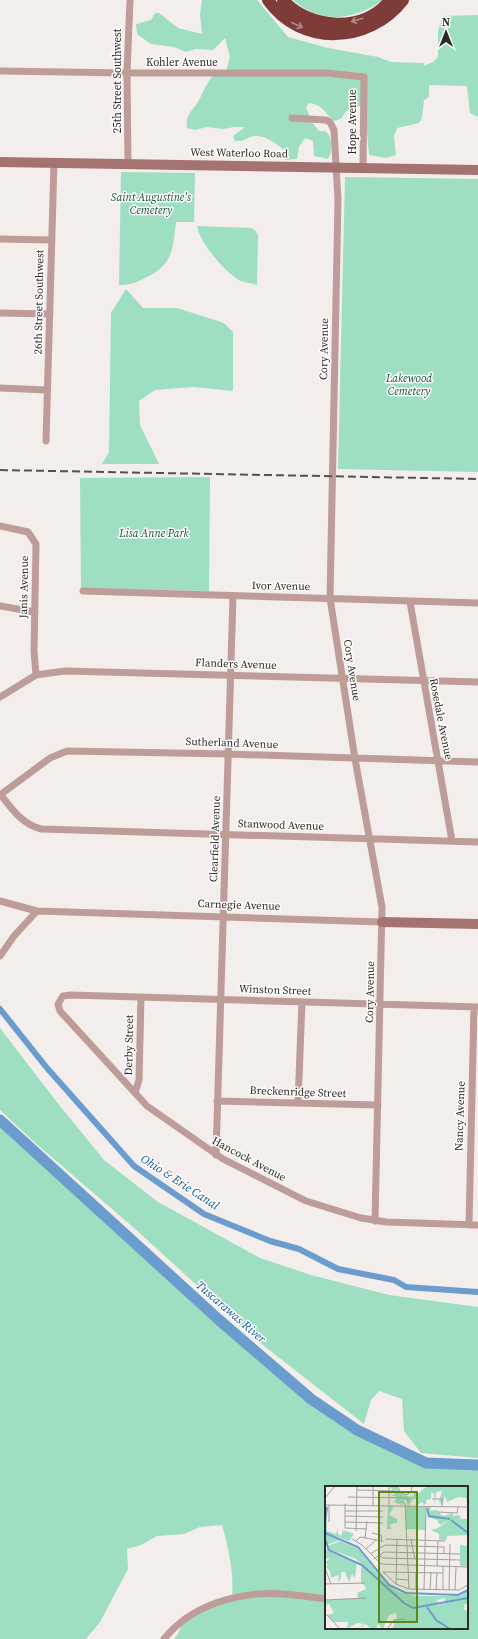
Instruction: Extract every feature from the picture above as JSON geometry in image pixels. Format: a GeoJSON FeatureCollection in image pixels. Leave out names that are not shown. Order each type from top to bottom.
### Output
{"type":"FeatureCollection","features":[{"type":"Feature","properties":{"kind":"highway"},"geometry":{"type":"LineString","coordinates":[[268,0],[285,20],[310,30],[337,34],[357,32],[373,26],[390,15],[403,0]]}},
{"type":"Feature","properties":{"kind":"highway"},"geometry":{"type":"LineString","coordinates":[[283,0],[288,7],[307,18],[337,24],[356,21],[374,14],[390,0]]}},
{"type":"Feature","properties":{"kind":"main road","name":"West Waterloo Road"},"geometry":{"type":"LineString","coordinates":[[0,162],[478,170]]}},
{"type":"Feature","properties":{"kind":"main road","name":"Carnegie Avenue"},"geometry":{"type":"LineString","coordinates":[[382,922],[478,924]]}},
{"type":"Feature","properties":{"kind":"street","name":"25th Street Southwest"},"geometry":{"type":"LineString","coordinates":[[128,163],[127,73],[130,0]]}},
{"type":"Feature","properties":{"kind":"street","name":"Kohler Avenue"},"geometry":{"type":"LineString","coordinates":[[0,71],[127,73],[327,73],[364,77]]}},
{"type":"Feature","properties":{"kind":"street","name":"Hope Avenue"},"geometry":{"type":"LineString","coordinates":[[363,168],[364,77]]}},
{"type":"Feature","properties":{"kind":"street","name":"Cory Avenue"},"geometry":{"type":"LineString","coordinates":[[292,118],[319,118],[330,122],[334,130],[337,262],[329,550],[330,598],[355,759],[371,839],[382,907],[375,1221]]}},
{"type":"Feature","properties":{"kind":"street","name":"26th Street Southwest"},"geometry":{"type":"LineString","coordinates":[[46,441],[54,163]]}},
{"type":"Feature","properties":{"kind":"street"},"geometry":{"type":"LineString","coordinates":[[0,239],[51,240]]}},
{"type":"Feature","properties":{"kind":"street"},"geometry":{"type":"LineString","coordinates":[[0,313],[50,314]]}},
{"type":"Feature","properties":{"kind":"street"},"geometry":{"type":"LineString","coordinates":[[0,388],[47,390]]}},
{"type":"Feature","properties":{"kind":"street","name":"Janis Avenue"},"geometry":{"type":"LineString","coordinates":[[0,526],[28,532],[35,540],[36,544],[34,651],[36,674]]}},
{"type":"Feature","properties":{"kind":"street","name":"Ivor Avenue"},"geometry":{"type":"LineString","coordinates":[[84,591],[478,603]]}},
{"type":"Feature","properties":{"kind":"street","name":"Clearfield Avenue"},"geometry":{"type":"LineString","coordinates":[[216,1155],[233,596]]}},
{"type":"Feature","properties":{"kind":"street","name":"Rosedale Avenue"},"geometry":{"type":"LineString","coordinates":[[410,602],[422,680],[452,841]]}},
{"type":"Feature","properties":{"kind":"street"},"geometry":{"type":"LineString","coordinates":[[0,606],[35,612]]}},
{"type":"Feature","properties":{"kind":"street","name":"Flanders Avenue"},"geometry":{"type":"LineString","coordinates":[[0,697],[36,674],[75,671],[478,682]]}},
{"type":"Feature","properties":{"kind":"street","name":"Sutherland Avenue"},"geometry":{"type":"LineString","coordinates":[[0,795],[50,758],[62,752],[228,754],[478,762]]}},
{"type":"Feature","properties":{"kind":"street","name":"Stanwood Avenue"},"geometry":{"type":"LineString","coordinates":[[0,795],[18,816],[31,825],[41,829],[478,842]]}},
{"type":"Feature","properties":{"kind":"street","name":"Carnegie Avenue"},"geometry":{"type":"LineString","coordinates":[[0,901],[37,911],[382,922]]}},
{"type":"Feature","properties":{"kind":"street"},"geometry":{"type":"LineString","coordinates":[[0,956],[14,936],[37,911]]}},
{"type":"Feature","properties":{"kind":"street","name":"Winston Street"},"geometry":{"type":"LineString","coordinates":[[71,995],[476,1007]]}},
{"type":"Feature","properties":{"kind":"street","name":"Hancock Avenue"},"geometry":{"type":"LineString","coordinates":[[71,995],[63,996],[60,999],[58,1004],[60,1011],[152,1110],[216,1155],[306,1201],[375,1221],[478,1225]]}},
{"type":"Feature","properties":{"kind":"street","name":"Derby Street"},"geometry":{"type":"LineString","coordinates":[[135,1093],[139,1080],[141,997]]}},
{"type":"Feature","properties":{"kind":"street"},"geometry":{"type":"LineString","coordinates":[[298,1103],[302,1002]]}},
{"type":"Feature","properties":{"kind":"street","name":"Nancy Avenue"},"geometry":{"type":"LineString","coordinates":[[469,1225],[475,1108],[476,1007]]}},
{"type":"Feature","properties":{"kind":"street","name":"Breckenridge Street"},"geometry":{"type":"LineString","coordinates":[[217,1101],[378,1105]]}},
{"type":"Feature","properties":{"kind":"street"},"geometry":{"type":"LineString","coordinates":[[164,1639],[175,1627],[194,1613],[232,1598],[277,1594],[325,1599]]}},
{"type":"Feature","properties":{"kind":"green space"},"geometry":{"type":"Polygon","coordinates":[[[202,0],[257,0],[288,37],[328,48],[378,57],[391,62],[424,63],[424,66],[433,62],[438,57],[438,31],[443,16],[478,15],[478,117],[470,113],[467,86],[429,85],[429,97],[424,100],[422,118],[419,123],[397,128],[394,136],[396,155],[386,158],[369,155],[365,110],[360,106],[346,111],[342,118],[335,121],[322,108],[315,104],[309,103],[306,107],[312,122],[319,131],[325,131],[330,137],[331,148],[328,159],[314,156],[313,141],[305,138],[299,147],[297,159],[285,160],[284,150],[264,137],[253,136],[242,141],[235,141],[233,136],[245,127],[223,129],[207,127],[195,130],[187,128],[188,116],[199,100],[206,85],[217,71],[226,71],[230,57],[225,38],[213,50],[196,49],[186,52],[174,47],[151,44],[137,34],[136,24],[151,20],[155,13],[159,13],[178,28],[202,34],[200,14],[202,0]]]}},
{"type":"Feature","properties":{"kind":"green space"},"geometry":{"type":"Polygon","coordinates":[[[293,0],[383,0],[361,12],[338,17],[315,13],[304,8],[293,0]]]}},
{"type":"Feature","properties":{"kind":"green space","name":"Saint Augustine's Cemetery"},"geometry":{"type":"Polygon","coordinates":[[[121,172],[195,173],[194,222],[176,222],[170,254],[163,266],[157,271],[134,283],[119,285],[121,172]]]}},
{"type":"Feature","properties":{"kind":"green space","name":"Lakewood Cemetery"},"geometry":{"type":"Polygon","coordinates":[[[345,177],[478,179],[478,472],[338,469],[345,177]]]}},
{"type":"Feature","properties":{"kind":"green space"},"geometry":{"type":"Polygon","coordinates":[[[197,226],[251,228],[255,230],[258,235],[257,285],[241,281],[228,272],[208,249],[199,233],[197,226]]]}},
{"type":"Feature","properties":{"kind":"green space"},"geometry":{"type":"Polygon","coordinates":[[[126,289],[143,308],[177,308],[224,323],[233,332],[233,391],[193,387],[155,390],[139,401],[140,425],[159,464],[102,464],[109,452],[111,313],[126,289]]]}},
{"type":"Feature","properties":{"kind":"green space","name":"Lisa Anne Park"},"geometry":{"type":"Polygon","coordinates":[[[210,477],[209,591],[81,588],[80,478],[210,477]]]}},
{"type":"Feature","properties":{"kind":"green space"},"geometry":{"type":"Polygon","coordinates":[[[0,1028],[104,1160],[158,1202],[260,1258],[311,1275],[389,1295],[478,1307],[478,1458],[421,1453],[404,1431],[402,1399],[379,1391],[371,1400],[364,1424],[259,1342],[133,1227],[33,1141],[0,1110],[0,1028]]]}},
{"type":"Feature","properties":{"kind":"green space"},"geometry":{"type":"Polygon","coordinates":[[[0,1120],[218,1319],[311,1399],[357,1430],[426,1463],[478,1465],[478,1639],[174,1639],[178,1634],[183,1621],[232,1598],[230,1561],[222,1525],[200,1527],[184,1534],[157,1536],[141,1545],[127,1549],[128,1569],[100,1622],[86,1639],[0,1639],[0,1120]]]}},
{"type":"Feature","properties":{"kind":"waterway","name":"Ohio & Erie Canal"},"geometry":{"type":"LineString","coordinates":[[0,1009],[47,1068],[134,1166],[204,1214],[270,1241],[299,1249],[338,1269],[394,1280],[406,1287],[478,1292]]}},
{"type":"Feature","properties":{"kind":"waterway","name":"Tuscarawas River"},"geometry":{"type":"LineString","coordinates":[[0,1120],[218,1319],[311,1399],[357,1430],[426,1463],[478,1465]]}},
{"type":"Feature","properties":{"kind":"railway"},"geometry":{"type":"LineString","coordinates":[[0,470],[478,479]]}}]}
